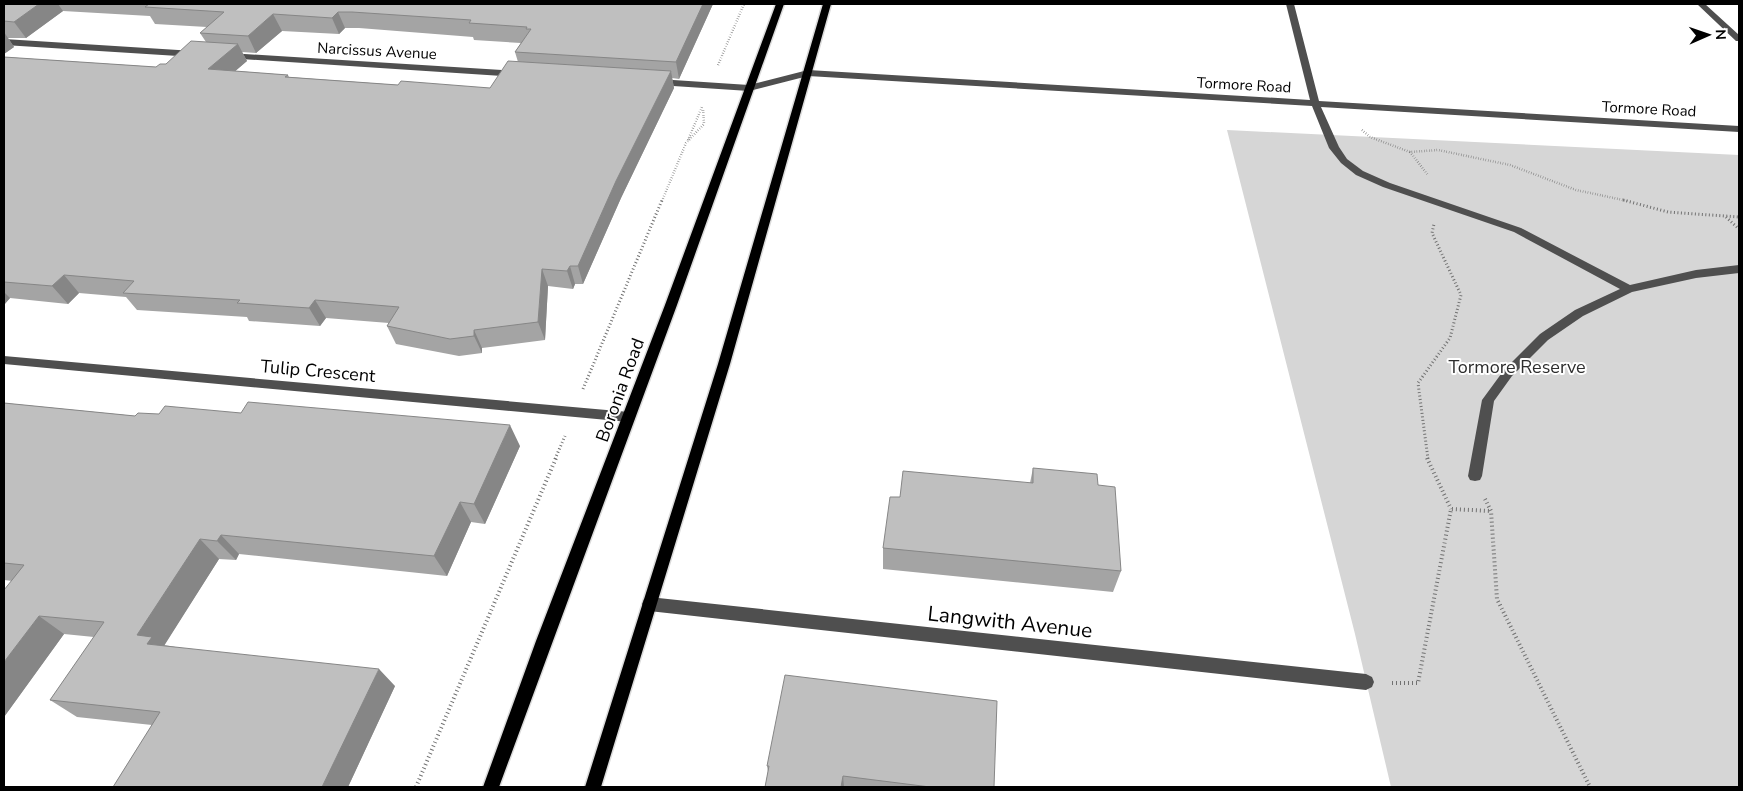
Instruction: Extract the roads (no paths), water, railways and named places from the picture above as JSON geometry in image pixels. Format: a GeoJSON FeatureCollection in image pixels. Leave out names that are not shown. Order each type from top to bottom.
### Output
{"type":"FeatureCollection","features":[{"type":"Feature","properties":{"kind":"main road","name":"Boronia Road"},"geometry":{"type":"LineString","coordinates":[[491,787],[780,4]]}},
{"type":"Feature","properties":{"kind":"main road"},"geometry":{"type":"LineString","coordinates":[[593,787],[648,604],[724,364],[827,4]]}},
{"type":"Feature","properties":{"kind":"street"},"geometry":{"type":"LineString","coordinates":[[1290,4],[1315,104],[1332,142],[1343,160],[1356,170],[1380,182],[1501,224],[1537,239],[1630,289]]}},
{"type":"Feature","properties":{"kind":"street"},"geometry":{"type":"LineString","coordinates":[[1701,4],[1739,40]]}},
{"type":"Feature","properties":{"kind":"street"},"geometry":{"type":"LineString","coordinates":[[4,42],[205,55]]}},
{"type":"Feature","properties":{"kind":"street","name":"Narcissus Avenue"},"geometry":{"type":"LineString","coordinates":[[224,56],[521,74]]}},
{"type":"Feature","properties":{"kind":"street","name":"Tormore Road"},"geometry":{"type":"LineString","coordinates":[[749,88],[808,73],[1739,129]]}},
{"type":"Feature","properties":{"kind":"street"},"geometry":{"type":"LineString","coordinates":[[650,82],[749,88]]}},
{"type":"Feature","properties":{"kind":"street"},"geometry":{"type":"LineString","coordinates":[[1475,476],[1488,400],[1508,373],[1544,337],[1572,318],[1630,289],[1696,274],[1739,269]]}},
{"type":"Feature","properties":{"kind":"street","name":"Tulip Crescent"},"geometry":{"type":"LineString","coordinates":[[4,360],[629,417]]}},
{"type":"Feature","properties":{"kind":"street","name":"Langwith Avenue"},"geometry":{"type":"LineString","coordinates":[[648,604],[1366,682]]}},
{"type":"Feature","properties":{"kind":"park label","name":"Tormore Reserve"},"geometry":{"type":"Point","coordinates":[1517,367]}}]}
